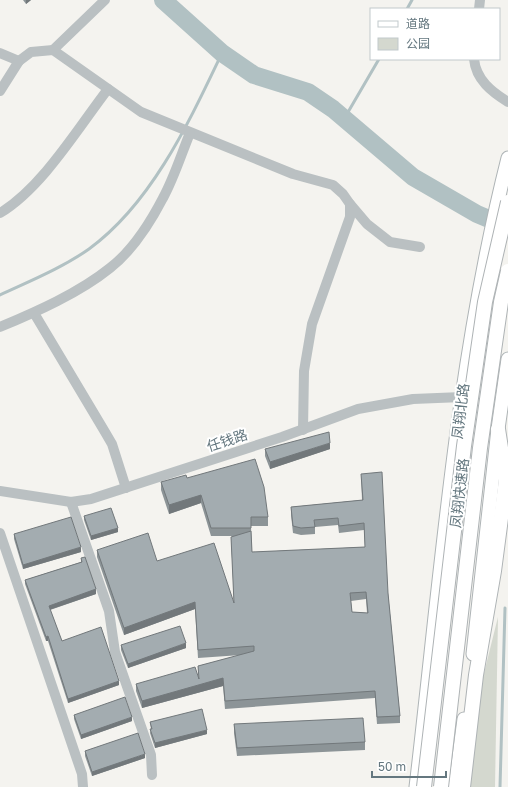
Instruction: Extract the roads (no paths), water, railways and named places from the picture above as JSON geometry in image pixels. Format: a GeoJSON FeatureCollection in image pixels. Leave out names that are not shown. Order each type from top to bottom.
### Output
{"type":"FeatureCollection","features":[{"type":"Feature","properties":{"kind":"highway","name":"凤翔快速路"},"geometry":{"type":"LineString","coordinates":[[424,787],[464,446],[485,302],[503,201]]}},
{"type":"Feature","properties":{"kind":"highway","name":"凤翔快速路"},"geometry":{"type":"LineString","coordinates":[[441,787],[480,448],[501,302],[508,271]]}},
{"type":"Feature","properties":{"kind":"highway"},"geometry":{"type":"LineString","coordinates":[[463,787],[476,675],[494,571],[506,480],[498,429]]}},
{"type":"Feature","properties":{"kind":"main road","name":"凤翔北路"},"geometry":{"type":"LineString","coordinates":[[416,787],[430,644],[470,336],[486,247],[503,201],[508,158]]}},
{"type":"Feature","properties":{"kind":"main road"},"geometry":{"type":"LineString","coordinates":[[455,787],[479,609],[498,429],[508,359]]}},
{"type":"Feature","properties":{"kind":"street"},"geometry":{"type":"LineString","coordinates":[[0,91],[19,61],[31,52],[53,50],[105,0]]}},
{"type":"Feature","properties":{"kind":"street"},"geometry":{"type":"LineString","coordinates":[[53,50],[141,112],[190,134],[292,174],[333,185],[343,194],[366,224],[390,242],[420,247]]}},
{"type":"Feature","properties":{"kind":"street"},"geometry":{"type":"LineString","coordinates":[[0,53],[19,61]]}},
{"type":"Feature","properties":{"kind":"street"},"geometry":{"type":"LineString","coordinates":[[474,60],[474,66],[480,77],[491,91],[508,102]]}},
{"type":"Feature","properties":{"kind":"street"},"geometry":{"type":"LineString","coordinates":[[0,213],[14,205],[51,165],[108,88]]}},
{"type":"Feature","properties":{"kind":"street"},"geometry":{"type":"LineString","coordinates":[[0,327],[34,313],[85,285],[110,268],[129,249],[149,223],[164,198],[190,134]]}},
{"type":"Feature","properties":{"kind":"street"},"geometry":{"type":"LineString","coordinates":[[303,430],[304,371],[312,324],[350,217],[350,204]]}},
{"type":"Feature","properties":{"kind":"street"},"geometry":{"type":"LineString","coordinates":[[34,313],[106,432],[112,444],[126,488]]}},
{"type":"Feature","properties":{"kind":"street","name":"任钱路"},"geometry":{"type":"LineString","coordinates":[[0,491],[71,502],[91,499],[303,430],[358,409],[413,399],[462,397]]}},
{"type":"Feature","properties":{"kind":"street"},"geometry":{"type":"LineString","coordinates":[[71,502],[109,611],[115,652],[151,755],[152,775]]}},
{"type":"Feature","properties":{"kind":"street"},"geometry":{"type":"LineString","coordinates":[[0,533],[82,774],[83,787]]}},
{"type":"Feature","properties":{"kind":"waterway"},"geometry":{"type":"LineString","coordinates":[[163,0],[222,53],[254,75],[308,92],[333,109],[413,177],[477,214],[508,227]]}},
{"type":"Feature","properties":{"kind":"waterway"},"geometry":{"type":"LineString","coordinates":[[408,8],[412,0]]}},
{"type":"Feature","properties":{"kind":"waterway"},"geometry":{"type":"LineString","coordinates":[[0,295],[46,274],[79,256],[111,230],[132,209],[167,160],[222,53]]}},
{"type":"Feature","properties":{"kind":"waterway"},"geometry":{"type":"LineString","coordinates":[[344,119],[378,60]]}},
{"type":"Feature","properties":{"kind":"waterway"},"geometry":{"type":"LineString","coordinates":[[500,787],[505,608]]}}]}
